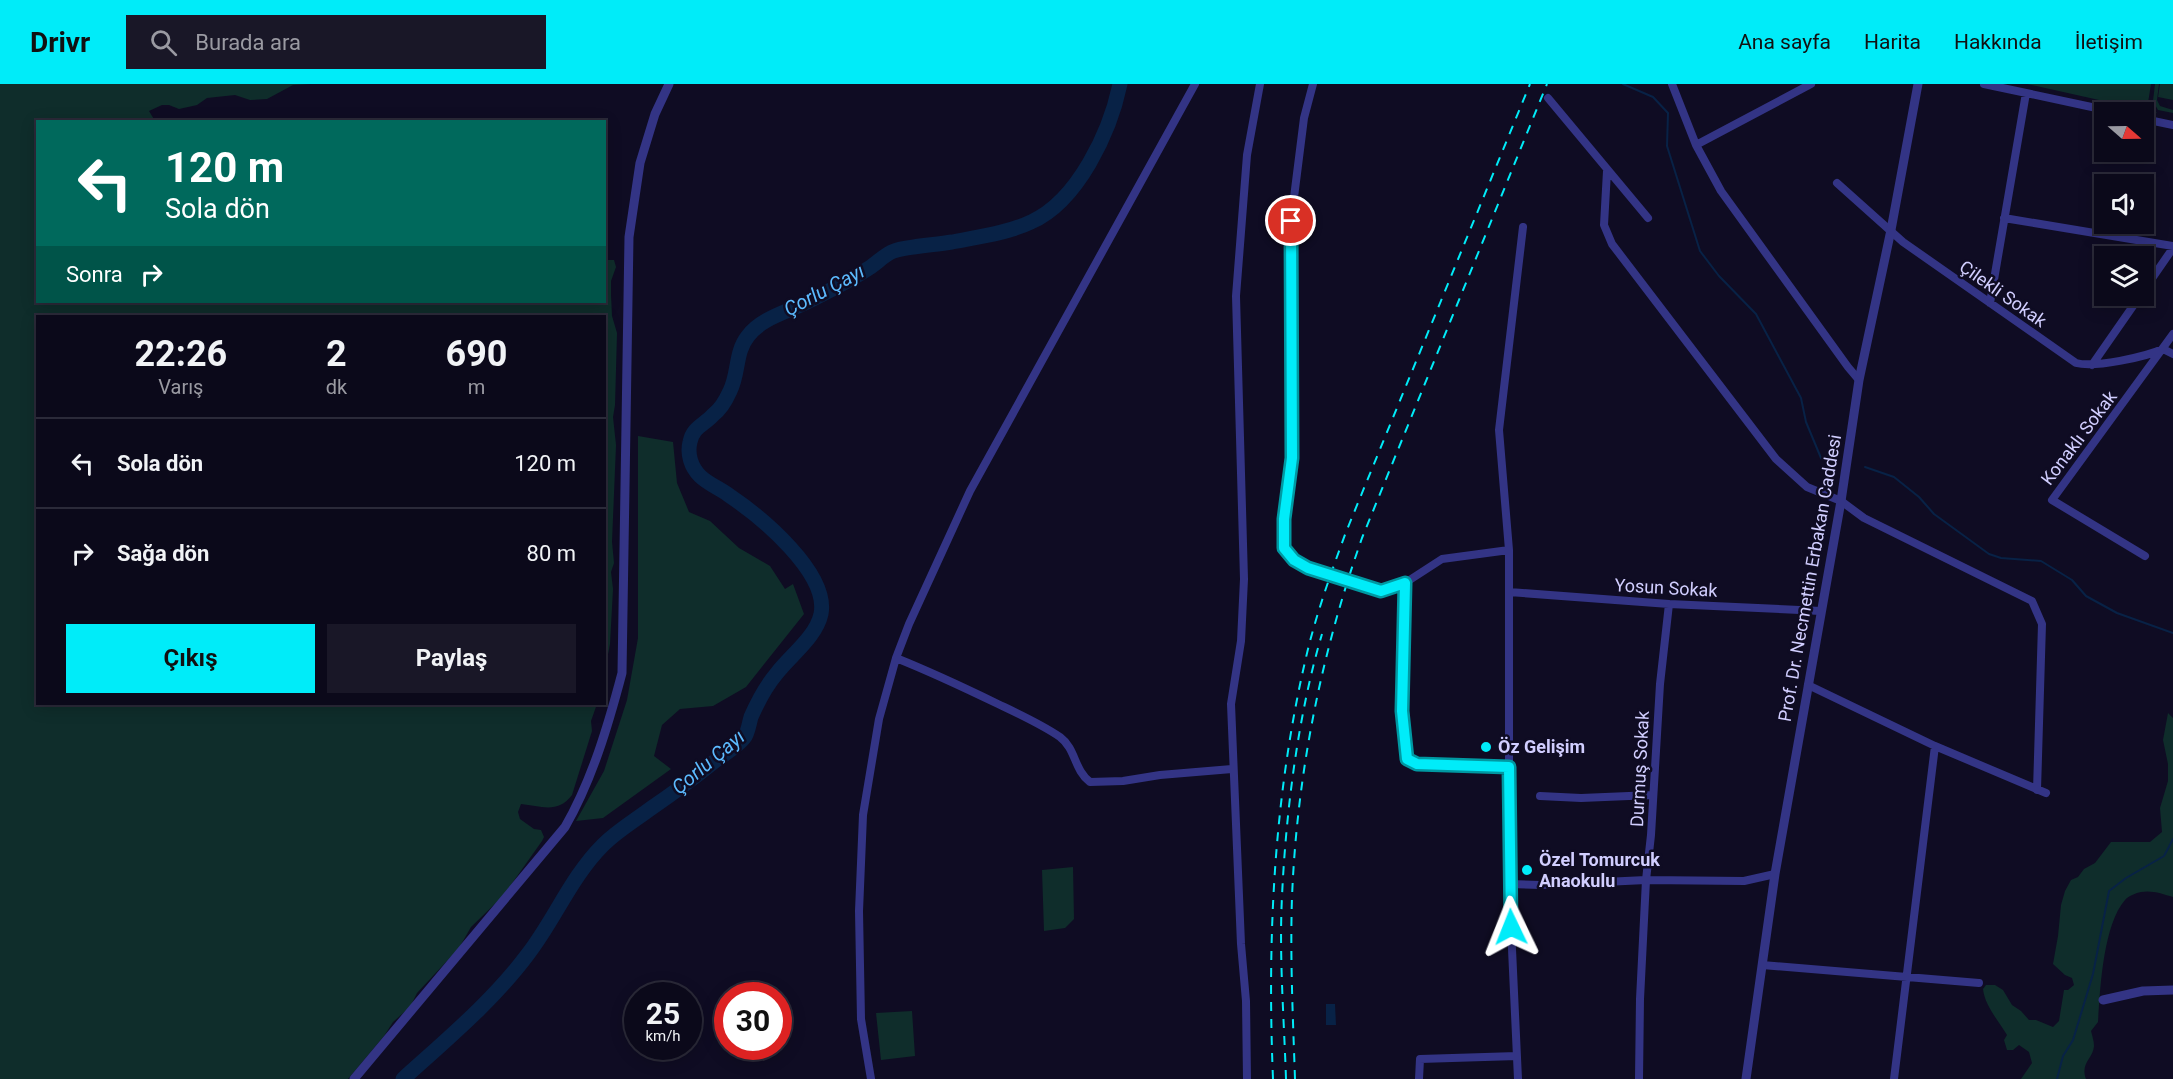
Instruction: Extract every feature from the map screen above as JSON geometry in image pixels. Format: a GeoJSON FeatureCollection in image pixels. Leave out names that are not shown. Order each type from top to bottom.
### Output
{"type":"FeatureCollection","features":[{"type":"Feature","properties":{"kind":"street"},"geometry":{"type":"LineString","coordinates":[[354,1079],[565,827],[609,724],[622,673],[629,237],[640,163],[656,114],[669,84]]}},
{"type":"Feature","properties":{"kind":"street"},"geometry":{"type":"LineString","coordinates":[[871,1079],[861,1019],[859,911],[863,815],[879,719],[896,658],[909,624],[970,490],[1195,84]]}},
{"type":"Feature","properties":{"kind":"street"},"geometry":{"type":"LineString","coordinates":[[1247,1079],[1246,1001],[1232,769],[1231,704],[1241,641],[1244,579],[1236,296],[1246,154],[1260,84]]}},
{"type":"Feature","properties":{"kind":"street"},"geometry":{"type":"LineString","coordinates":[[1313,84],[1304,118],[1291,221],[1292,458],[1284,519],[1284,548],[1294,560],[1308,568],[1381,591],[1405,583],[1442,559],[1509,550]]}},
{"type":"Feature","properties":{"kind":"street"},"geometry":{"type":"LineString","coordinates":[[1672,84],[1696,145],[1721,191],[1859,380]]}},
{"type":"Feature","properties":{"kind":"street"},"geometry":{"type":"LineString","coordinates":[[1696,145],[1811,84]]}},
{"type":"Feature","properties":{"kind":"street","name":"Prof. Dr. Necmettin Erbakan Caddesi"},"geometry":{"type":"LineString","coordinates":[[1746,1079],[1775,874],[1841,501],[1859,380],[1891,230],[1918,84]]}},
{"type":"Feature","properties":{"kind":"street"},"geometry":{"type":"LineString","coordinates":[[1984,84],[2094,108]]}},
{"type":"Feature","properties":{"kind":"street"},"geometry":{"type":"LineString","coordinates":[[1989,303],[2026,93]]}},
{"type":"Feature","properties":{"kind":"street"},"geometry":{"type":"LineString","coordinates":[[1548,98],[1648,218]]}},
{"type":"Feature","properties":{"kind":"street"},"geometry":{"type":"LineString","coordinates":[[2154,121],[2173,125]]}},
{"type":"Feature","properties":{"kind":"street"},"geometry":{"type":"LineString","coordinates":[[1607,171],[1604,225],[1612,244],[1776,459],[1808,487],[1841,501],[1864,518],[2032,601],[2042,624],[2037,790]]}},
{"type":"Feature","properties":{"kind":"street","name":"Çilekli Sokak"},"geometry":{"type":"LineString","coordinates":[[1837,183],[1903,242],[2076,363],[2092,365]]}},
{"type":"Feature","properties":{"kind":"street"},"geometry":{"type":"LineString","coordinates":[[2004,218],[2173,247],[2154,275]]}},
{"type":"Feature","properties":{"kind":"street"},"geometry":{"type":"LineString","coordinates":[[1518,1079],[1509,884],[1509,550],[1499,430],[1523,227]]}},
{"type":"Feature","properties":{"kind":"street"},"geometry":{"type":"LineString","coordinates":[[2092,365],[2133,306]]}},
{"type":"Feature","properties":{"kind":"street","name":"Konaklı Sokak"},"geometry":{"type":"LineString","coordinates":[[2145,556],[2052,500],[2173,334]]}},
{"type":"Feature","properties":{"kind":"street"},"geometry":{"type":"LineString","coordinates":[[2092,365],[2163,349],[2173,354]]}},
{"type":"Feature","properties":{"kind":"street"},"geometry":{"type":"LineString","coordinates":[[1405,583],[1402,711],[1407,759],[1417,764],[1509,767]]}},
{"type":"Feature","properties":{"kind":"street","name":"Yosun Sokak"},"geometry":{"type":"LineString","coordinates":[[1509,592],[1669,604],[1821,611]]}},
{"type":"Feature","properties":{"kind":"street","name":"Durmuş Sokak"},"geometry":{"type":"LineString","coordinates":[[1639,1079],[1640,999],[1646,880],[1660,684],[1669,604]]}},
{"type":"Feature","properties":{"kind":"street"},"geometry":{"type":"LineString","coordinates":[[896,658],[1028,718],[1061,738],[1072,749],[1080,772],[1089,782],[1096,784],[1160,775],[1232,769]]}},
{"type":"Feature","properties":{"kind":"street"},"geometry":{"type":"LineString","coordinates":[[1808,685],[1935,746],[2046,794]]}},
{"type":"Feature","properties":{"kind":"street"},"geometry":{"type":"LineString","coordinates":[[1894,1079],[1935,746]]}},
{"type":"Feature","properties":{"kind":"street"},"geometry":{"type":"LineString","coordinates":[[1540,796],[1581,798],[1653,795]]}},
{"type":"Feature","properties":{"kind":"street"},"geometry":{"type":"LineString","coordinates":[[1509,884],[1541,885],[1646,880],[1744,881],[1775,874]]}},
{"type":"Feature","properties":{"kind":"street"},"geometry":{"type":"LineString","coordinates":[[1762,965],[1979,983]]}},
{"type":"Feature","properties":{"kind":"street"},"geometry":{"type":"LineString","coordinates":[[2103,1000],[2143,991],[2173,990]]}},
{"type":"Feature","properties":{"kind":"street"},"geometry":{"type":"LineString","coordinates":[[1419,1079],[1420,1059],[1517,1056]]}},
{"type":"Feature","properties":{"kind":"green space"},"geometry":{"type":"Polygon","coordinates":[[[0,84],[311,84],[293,85],[267,99],[250,100],[235,95],[207,98],[197,105],[179,109],[162,105],[149,111],[154,120],[36,120],[36,303],[606,303],[606,260],[614,260],[616,267],[611,281],[611,295],[612,316],[617,333],[613,417],[616,445],[612,542],[614,563],[611,572],[613,589],[610,644],[606,665],[606,315],[36,315],[36,705],[597,705],[591,721],[592,731],[572,795],[567,801],[555,807],[521,804],[518,812],[520,819],[534,829],[541,830],[544,837],[542,841],[503,896],[471,927],[459,948],[417,993],[410,1007],[393,1022],[348,1079],[0,1079],[0,84]]]}},
{"type":"Feature","properties":{"kind":"green space"},"geometry":{"type":"Polygon","coordinates":[[[2027,84],[2151,84],[2148,102],[2108,102],[2027,84]]]}},
{"type":"Feature","properties":{"kind":"green space"},"geometry":{"type":"Polygon","coordinates":[[[2155,84],[2159,84],[2157,100],[2160,106],[2173,110],[2173,113],[2158,110],[2153,101],[2155,84]]]}},
{"type":"Feature","properties":{"kind":"green space"},"geometry":{"type":"Polygon","coordinates":[[[2160,84],[2173,84],[2173,100],[2158,97],[2160,84]]]}},
{"type":"Feature","properties":{"kind":"green space"},"geometry":{"type":"Polygon","coordinates":[[[638,436],[673,442],[677,483],[689,512],[710,521],[739,548],[770,566],[785,589],[793,584],[804,614],[746,687],[713,706],[680,709],[662,725],[654,756],[671,769],[603,818],[576,821],[604,771],[627,700],[638,638],[638,436]]]}},
{"type":"Feature","properties":{"kind":"green space"},"geometry":{"type":"Polygon","coordinates":[[[2168,713],[2173,718],[2173,897],[2153,892],[2139,892],[2126,899],[2118,911],[2107,941],[2098,1022],[2091,1031],[2094,1046],[2085,1069],[2086,1079],[2021,1079],[2032,1063],[2029,1052],[2019,1045],[2013,1050],[2007,1050],[2004,1040],[2007,1035],[1989,1007],[1983,989],[1986,985],[1995,985],[2003,990],[2012,1005],[2029,1020],[2036,1020],[2053,1027],[2059,1021],[2064,990],[2074,985],[2072,978],[2053,964],[2065,891],[2071,880],[2095,863],[2111,842],[2150,842],[2162,832],[2160,808],[2168,781],[2168,764],[2163,740],[2168,713]]]}},
{"type":"Feature","properties":{"kind":"green space"},"geometry":{"type":"Polygon","coordinates":[[[1073,867],[1074,919],[1065,928],[1044,931],[1042,870],[1073,867]]]}},
{"type":"Feature","properties":{"kind":"green space"},"geometry":{"type":"Polygon","coordinates":[[[912,1011],[915,1056],[881,1060],[876,1013],[912,1011]]]}},
{"type":"Feature","properties":{"kind":"water"},"geometry":{"type":"Polygon","coordinates":[[[1326,1004],[1335,1004],[1336,1025],[1326,1025],[1326,1004]]]}},
{"type":"Feature","properties":{"kind":"waterway","name":"Çorlu Çayı"},"geometry":{"type":"LineString","coordinates":[[403,1079],[469,1020],[500,988],[538,941],[572,884],[603,845],[744,738],[751,717],[766,688],[809,638],[818,622],[821,614],[821,598],[815,581],[804,564],[775,532],[743,505],[700,476],[690,460],[691,437],[725,401],[733,384],[741,349],[748,336],[769,319],[841,285],[894,251],[1002,232],[1022,226],[1048,212],[1077,182],[1089,163],[1108,123],[1120,84]]}},
{"type":"Feature","properties":{"kind":"waterway"},"geometry":{"type":"LineString","coordinates":[[1623,84],[1653,97],[1668,113],[1667,146],[1700,251],[1719,276],[1756,314],[1801,398],[1806,422],[1821,458],[1828,461]]}},
{"type":"Feature","properties":{"kind":"waterway"},"geometry":{"type":"LineString","coordinates":[[1865,467],[1894,477],[1919,497],[1934,514],[1989,554],[2001,558],[2041,561],[2072,580],[2086,596],[2117,613],[2173,633]]}},
{"type":"Feature","properties":{"kind":"waterway"},"geometry":{"type":"LineString","coordinates":[[2057,1079],[2063,1056],[2073,1040],[2093,974],[2109,891],[2126,878],[2164,856],[2173,839]]}},
{"type":"Feature","properties":{"kind":"railway"},"geometry":{"type":"LineString","coordinates":[[1273,1079],[1272,917],[1280,809],[1296,702],[1308,649],[1346,532],[1530,84]]}},
{"type":"Feature","properties":{"kind":"railway"},"geometry":{"type":"LineString","coordinates":[[1295,1079],[1291,943],[1295,851],[1306,760],[1334,626],[1362,538],[1547,84]]}},
{"type":"Feature","properties":{"kind":"railway"},"geometry":{"type":"LineString","coordinates":[[1286,1079],[1281,942],[1284,864],[1294,764],[1306,697],[1322,634]]}},
{"type":"Feature","properties":{"kind":"place","name":"Öz Gelişim"},"geometry":{"type":"Point","coordinates":[1486,747]}},
{"type":"Feature","properties":{"kind":"place","name":"Özel Tomurcuk Anaokulu"},"geometry":{"type":"Point","coordinates":[1527,870]}},
{"type":"Feature","properties":{"kind":"route"},"geometry":{"type":"LineString","coordinates":[[1291,221],[1292,458],[1284,519],[1284,548],[1294,560],[1308,568],[1381,591],[1405,583],[1402,711],[1407,759],[1417,764],[1509,767],[1511,927]]}}]}
